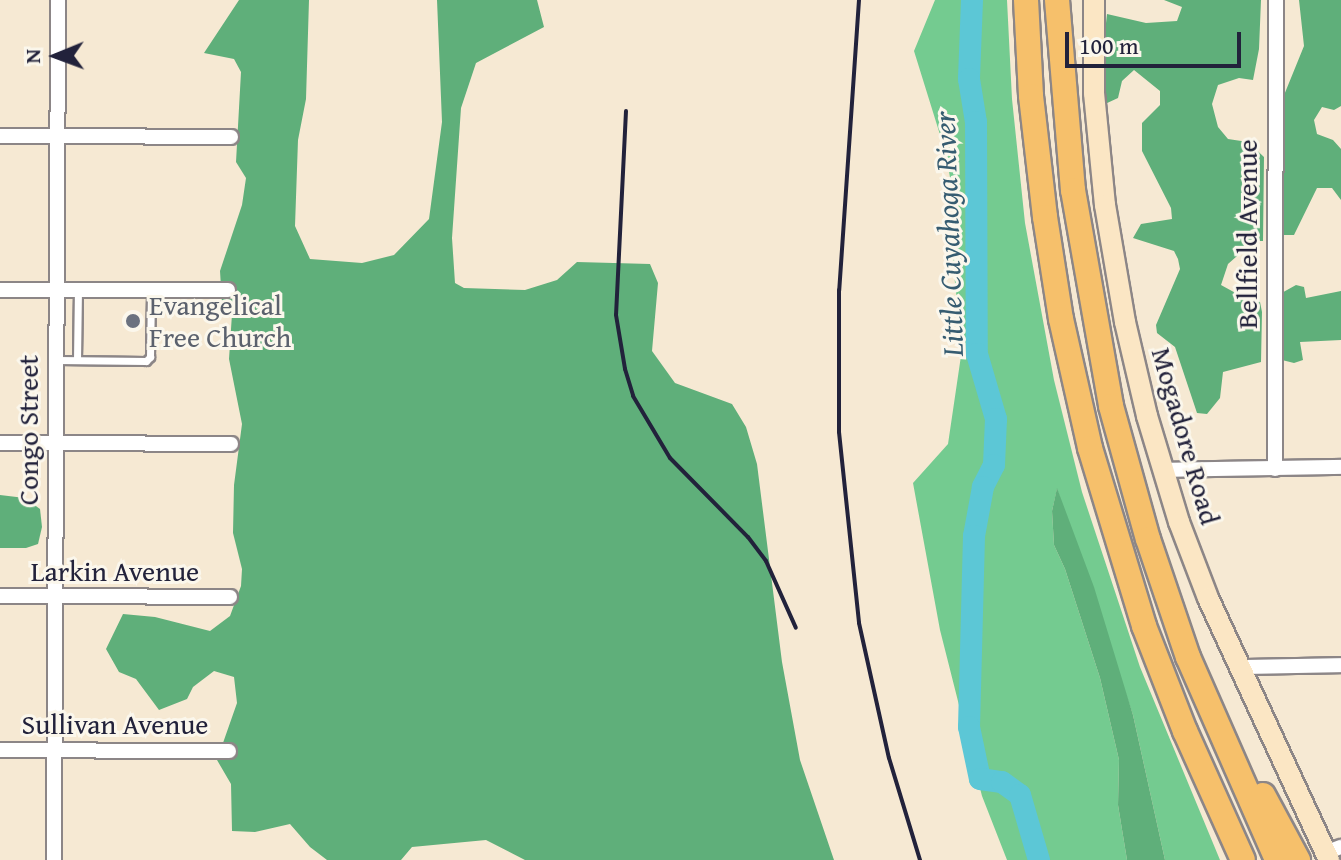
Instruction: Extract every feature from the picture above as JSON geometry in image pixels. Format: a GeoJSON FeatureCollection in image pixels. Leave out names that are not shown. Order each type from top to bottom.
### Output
{"type":"FeatureCollection","features":[{"type":"Feature","properties":{"kind":"highway"},"geometry":{"type":"LineString","coordinates":[[1026,0],[1031,96],[1045,217],[1061,319],[1090,448],[1144,626],[1185,731],[1243,860]]}},
{"type":"Feature","properties":{"kind":"highway"},"geometry":{"type":"LineString","coordinates":[[1057,0],[1073,190],[1108,390],[1148,539],[1211,714],[1277,860]]}},
{"type":"Feature","properties":{"kind":"highway"},"geometry":{"type":"LineString","coordinates":[[1211,714],[1245,765],[1298,860]]}},
{"type":"Feature","properties":{"kind":"street","name":"Congo Street"},"geometry":{"type":"LineString","coordinates":[[54,860],[58,0]]}},
{"type":"Feature","properties":{"kind":"street","name":"Mogadore Road"},"geometry":{"type":"LineString","coordinates":[[1094,0],[1094,93],[1105,205],[1125,322],[1163,470],[1197,571],[1239,667],[1332,853]]}},
{"type":"Feature","properties":{"kind":"street","name":"Bellfield Avenue"},"geometry":{"type":"LineString","coordinates":[[1275,469],[1276,0]]}},
{"type":"Feature","properties":{"kind":"street"},"geometry":{"type":"LineString","coordinates":[[0,136],[231,137]]}},
{"type":"Feature","properties":{"kind":"street"},"geometry":{"type":"LineString","coordinates":[[0,290],[228,290]]}},
{"type":"Feature","properties":{"kind":"street"},"geometry":{"type":"LineString","coordinates":[[0,443],[231,444]]}},
{"type":"Feature","properties":{"kind":"street"},"geometry":{"type":"LineString","coordinates":[[1163,470],[1341,467]]}},
{"type":"Feature","properties":{"kind":"street","name":"Larkin Avenue"},"geometry":{"type":"LineString","coordinates":[[0,596],[230,597]]}},
{"type":"Feature","properties":{"kind":"street"},"geometry":{"type":"LineString","coordinates":[[1239,667],[1341,665]]}},
{"type":"Feature","properties":{"kind":"street","name":"Sullivan Avenue"},"geometry":{"type":"LineString","coordinates":[[0,750],[229,751]]}},
{"type":"Feature","properties":{"kind":"lane"},"geometry":{"type":"LineString","coordinates":[[77,360],[78,290]]}},
{"type":"Feature","properties":{"kind":"lane"},"geometry":{"type":"LineString","coordinates":[[54,360],[138,362],[150,357],[151,290]]}},
{"type":"Feature","properties":{"kind":"green space"},"geometry":{"type":"Polygon","coordinates":[[[239,0],[309,0],[306,99],[298,140],[295,226],[310,259],[362,263],[394,255],[429,219],[442,122],[437,0],[537,0],[544,27],[476,63],[461,108],[452,238],[455,283],[464,288],[525,290],[557,280],[577,262],[650,264],[658,283],[652,351],[675,383],[732,404],[746,427],[757,464],[782,662],[800,760],[834,860],[525,860],[486,840],[412,847],[401,860],[327,860],[310,847],[290,824],[255,832],[232,831],[231,784],[217,760],[237,703],[234,677],[214,671],[193,687],[187,699],[159,710],[136,679],[119,672],[106,649],[123,614],[155,617],[210,631],[230,616],[241,586],[242,569],[233,533],[234,485],[242,424],[229,359],[232,314],[222,303],[220,271],[242,205],[246,178],[236,162],[241,72],[234,59],[204,53],[239,0]]]}},
{"type":"Feature","properties":{"kind":"green space"},"geometry":{"type":"Polygon","coordinates":[[[935,0],[1007,0],[1012,99],[1025,223],[1054,380],[1082,492],[1140,667],[1220,860],[1165,860],[1133,715],[1057,489],[1052,511],[1054,545],[1065,569],[1100,678],[1119,760],[1118,805],[1127,860],[1007,860],[982,796],[940,630],[913,483],[948,444],[962,349],[953,264],[956,213],[946,154],[914,51],[935,0]]]}},
{"type":"Feature","properties":{"kind":"green space"},"geometry":{"type":"Polygon","coordinates":[[[1164,0],[1261,0],[1259,49],[1253,80],[1239,78],[1218,85],[1212,104],[1218,127],[1228,139],[1248,142],[1264,157],[1263,241],[1254,241],[1228,264],[1221,285],[1241,296],[1258,292],[1262,312],[1261,362],[1223,372],[1220,398],[1207,414],[1197,413],[1175,347],[1157,333],[1156,325],[1180,269],[1178,259],[1174,251],[1133,238],[1141,224],[1172,219],[1171,208],[1142,151],[1142,123],[1160,105],[1160,91],[1134,70],[1122,81],[1118,98],[1105,104],[1102,59],[1107,14],[1146,23],[1177,21],[1182,7],[1164,0]]]}},
{"type":"Feature","properties":{"kind":"green space"},"geometry":{"type":"Polygon","coordinates":[[[1299,0],[1341,0],[1341,106],[1334,110],[1322,107],[1314,120],[1317,134],[1333,140],[1341,149],[1341,200],[1332,188],[1317,188],[1294,235],[1282,235],[1280,105],[1304,46],[1299,0]]]}},
{"type":"Feature","properties":{"kind":"green space"},"geometry":{"type":"Polygon","coordinates":[[[1296,285],[1304,287],[1306,298],[1341,291],[1341,340],[1300,342],[1303,360],[1294,363],[1282,360],[1278,295],[1296,285]]]}},
{"type":"Feature","properties":{"kind":"green space"},"geometry":{"type":"Polygon","coordinates":[[[1057,488],[1094,587],[1133,715],[1165,860],[1127,860],[1118,805],[1119,760],[1100,678],[1065,569],[1054,545],[1052,511],[1057,488]]]}},
{"type":"Feature","properties":{"kind":"green space"},"geometry":{"type":"Polygon","coordinates":[[[0,495],[25,498],[40,509],[42,527],[38,544],[26,548],[0,548],[0,495]]]}},
{"type":"Feature","properties":{"kind":"waterway","name":"Little Cuyahoga River"},"geometry":{"type":"LineString","coordinates":[[972,0],[969,79],[976,122],[977,354],[996,419],[994,465],[983,487],[974,536],[969,727],[980,779],[1002,782],[1020,795],[1039,860]]}},
{"type":"Feature","properties":{"kind":"railway"},"geometry":{"type":"LineString","coordinates":[[859,0],[839,290],[839,432],[859,623],[889,758],[920,860]]}},
{"type":"Feature","properties":{"kind":"railway"},"geometry":{"type":"LineString","coordinates":[[626,111],[616,315],[633,396],[670,458],[748,537],[766,561],[796,628]]}},
{"type":"Feature","properties":{"kind":"place","name":"Evangelical Free Church"},"geometry":{"type":"Point","coordinates":[133,321]}}]}
